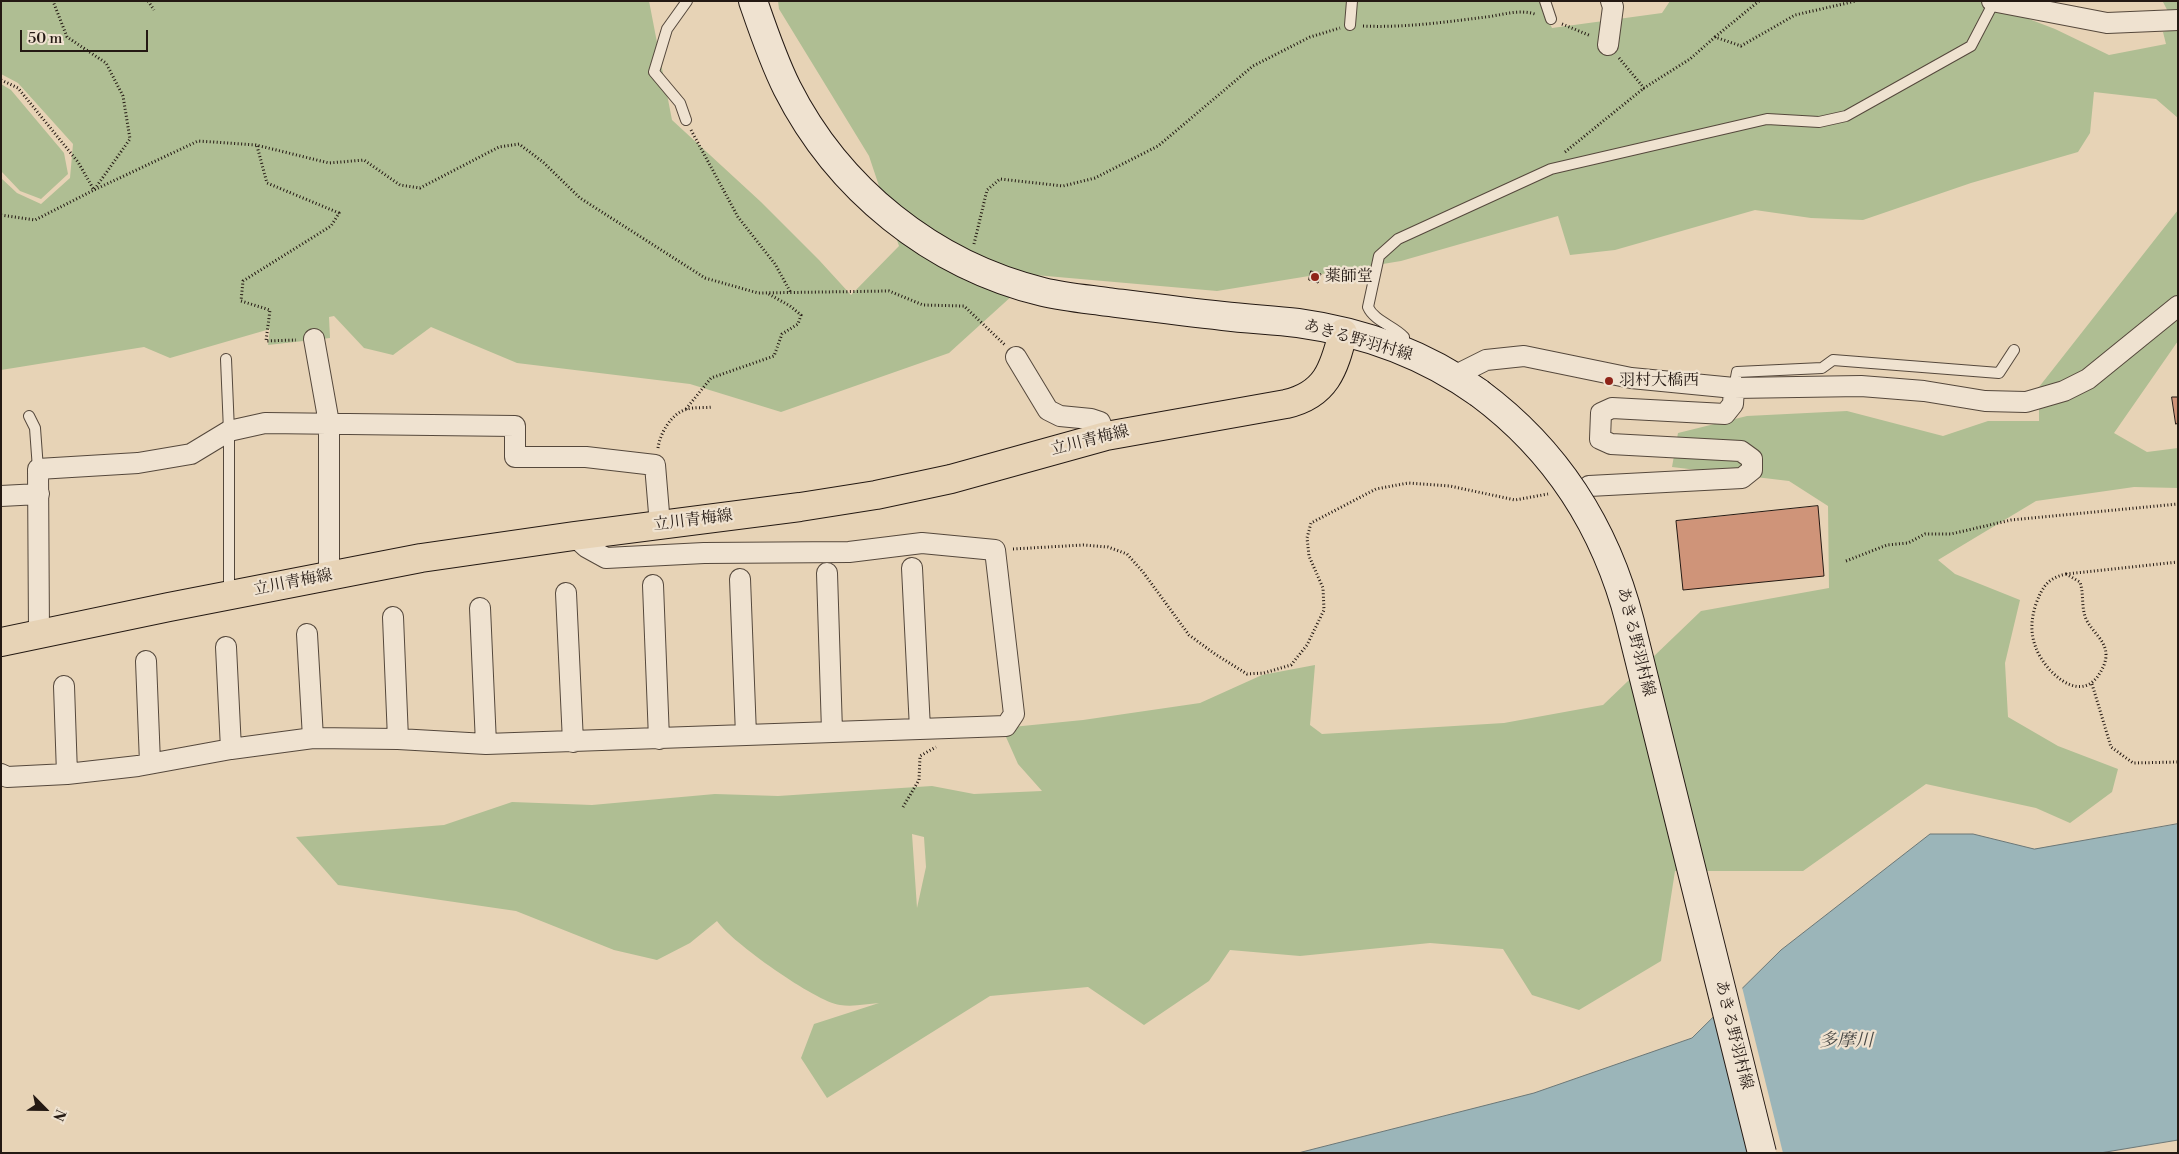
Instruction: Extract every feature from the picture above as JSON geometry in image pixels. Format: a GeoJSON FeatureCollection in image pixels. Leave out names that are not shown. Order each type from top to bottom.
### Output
{"type":"FeatureCollection","features":[{"type":"Feature","properties":{"kind":"main road","name":"あきる野羽村線"},"geometry":{"type":"LineString","coordinates":[[753,1],[787,88],[804,118],[833,160],[858,187],[894,220],[935,248],[970,266],[1015,285],[1057,295],[1223,316],[1298,323],[1343,333],[1402,350],[1454,376],[1479,393],[1520,427],[1559,469],[1591,517],[1614,568],[1630,622],[1762,1153]]}},
{"type":"Feature","properties":{"kind":"main road","name":"立川青梅線"},"geometry":{"type":"LineString","coordinates":[[1,642],[229,595],[472,550],[800,508],[876,495],[951,479],[1106,436],[1298,401],[1319,387],[1331,372],[1336,362],[1343,333]]}},
{"type":"Feature","properties":{"kind":"street"},"geometry":{"type":"LineString","coordinates":[[1608,45],[1611,1]]}},
{"type":"Feature","properties":{"kind":"street"},"geometry":{"type":"LineString","coordinates":[[1993,2],[2107,23],[2178,20]]}},
{"type":"Feature","properties":{"kind":"street"},"geometry":{"type":"LineString","coordinates":[[1454,376],[1486,360],[1524,356],[1631,378],[1734,388],[1861,386],[1924,391],[1985,401],[2026,402],[2064,391],[2088,379],[2178,306]]}},
{"type":"Feature","properties":{"kind":"street"},"geometry":{"type":"LineString","coordinates":[[314,339],[329,423],[329,576]]}},
{"type":"Feature","properties":{"kind":"street"},"geometry":{"type":"LineString","coordinates":[[1016,357],[1048,410],[1060,416],[1091,419],[1100,422],[1106,436]]}},
{"type":"Feature","properties":{"kind":"street"},"geometry":{"type":"LineString","coordinates":[[1590,486],[1742,478],[1752,470],[1752,459],[1741,451],[1611,444],[1600,439],[1602,413],[1612,408],[1724,414],[1734,404],[1734,388]]}},
{"type":"Feature","properties":{"kind":"street"},"geometry":{"type":"LineString","coordinates":[[38,634],[38,469],[138,462],[191,454],[229,431],[265,423],[515,426],[515,457],[586,457],[655,465],[660,525]]}},
{"type":"Feature","properties":{"kind":"street"},"geometry":{"type":"LineString","coordinates":[[1,496],[39,494]]}},
{"type":"Feature","properties":{"kind":"street"},"geometry":{"type":"LineString","coordinates":[[1,774],[7,777],[67,774],[313,738],[398,739],[486,744],[573,742],[1006,726],[1014,714],[995,550],[922,543],[849,552],[704,553],[606,558],[586,547],[574,536]]}},
{"type":"Feature","properties":{"kind":"street"},"geometry":{"type":"LineString","coordinates":[[912,568],[920,729]]}},
{"type":"Feature","properties":{"kind":"street"},"geometry":{"type":"LineString","coordinates":[[827,573],[832,731]]}},
{"type":"Feature","properties":{"kind":"street"},"geometry":{"type":"LineString","coordinates":[[740,579],[746,735]]}},
{"type":"Feature","properties":{"kind":"street"},"geometry":{"type":"LineString","coordinates":[[653,585],[659,739]]}},
{"type":"Feature","properties":{"kind":"street"},"geometry":{"type":"LineString","coordinates":[[566,593],[573,742]]}},
{"type":"Feature","properties":{"kind":"street"},"geometry":{"type":"LineString","coordinates":[[480,608],[486,744]]}},
{"type":"Feature","properties":{"kind":"street"},"geometry":{"type":"LineString","coordinates":[[393,617],[398,739]]}},
{"type":"Feature","properties":{"kind":"street"},"geometry":{"type":"LineString","coordinates":[[307,634],[313,738]]}},
{"type":"Feature","properties":{"kind":"street"},"geometry":{"type":"LineString","coordinates":[[226,647],[231,749]]}},
{"type":"Feature","properties":{"kind":"street"},"geometry":{"type":"LineString","coordinates":[[146,661],[150,763]]}},
{"type":"Feature","properties":{"kind":"street"},"geometry":{"type":"LineString","coordinates":[[64,686],[67,774]]}},
{"type":"Feature","properties":{"kind":"lane"},"geometry":{"type":"LineString","coordinates":[[686,120],[680,104],[654,72],[667,29],[687,1]]}},
{"type":"Feature","properties":{"kind":"lane"},"geometry":{"type":"LineString","coordinates":[[1350,25],[1352,1]]}},
{"type":"Feature","properties":{"kind":"lane"},"geometry":{"type":"LineString","coordinates":[[1545,1],[1551,19]]}},
{"type":"Feature","properties":{"kind":"lane"},"geometry":{"type":"LineString","coordinates":[[1402,350],[1404,337],[1397,329],[1377,318],[1368,307],[1382,251],[1398,239],[1552,169],[1767,119],[1819,122],[1846,116],[1971,46],[1993,2]]}},
{"type":"Feature","properties":{"kind":"lane"},"geometry":{"type":"LineString","coordinates":[[1734,388],[1737,372],[1822,368],[1833,360],[1999,373],[2014,350]]}},
{"type":"Feature","properties":{"kind":"lane"},"geometry":{"type":"LineString","coordinates":[[226,359],[229,431],[229,595]]}},
{"type":"Feature","properties":{"kind":"lane"},"geometry":{"type":"LineString","coordinates":[[29,416],[35,428],[38,469]]}},
{"type":"Feature","properties":{"kind":"path"},"geometry":{"type":"LineString","coordinates":[[53,1],[67,37],[106,63],[123,96],[130,139],[94,190]]}},
{"type":"Feature","properties":{"kind":"path"},"geometry":{"type":"LineString","coordinates":[[148,1],[154,10]]}},
{"type":"Feature","properties":{"kind":"path"},"geometry":{"type":"LineString","coordinates":[[1552,169],[1565,151],[1644,88],[1690,59],[1759,1]]}},
{"type":"Feature","properties":{"kind":"path"},"geometry":{"type":"LineString","coordinates":[[1715,37],[1741,46],[1795,15],[1856,1]]}},
{"type":"Feature","properties":{"kind":"path"},"geometry":{"type":"LineString","coordinates":[[970,266],[980,214],[987,190],[1000,179],[1063,186],[1095,178],[1158,146],[1253,66],[1310,37],[1350,25],[1388,27],[1487,17],[1523,10],[1551,19],[1608,45],[1644,88]]}},
{"type":"Feature","properties":{"kind":"path"},"geometry":{"type":"LineString","coordinates":[[1,80],[18,88],[78,162],[94,190]]}},
{"type":"Feature","properties":{"kind":"path"},"geometry":{"type":"LineString","coordinates":[[686,120],[738,217],[775,264],[791,293]]}},
{"type":"Feature","properties":{"kind":"path"},"geometry":{"type":"LineString","coordinates":[[1,215],[35,220],[198,140],[256,145],[329,164],[364,160],[400,185],[420,188],[499,147],[519,144],[542,162],[580,198],[705,278],[758,293],[889,291],[923,305],[964,306],[1016,357]]}},
{"type":"Feature","properties":{"kind":"path"},"geometry":{"type":"LineString","coordinates":[[256,145],[268,183],[339,213],[330,226],[243,281],[241,301],[270,310],[266,341],[314,339]]}},
{"type":"Feature","properties":{"kind":"path"},"geometry":{"type":"LineString","coordinates":[[655,465],[659,441],[670,420],[686,409],[710,378],[774,356],[782,334],[798,324],[801,315],[790,306],[766,293]]}},
{"type":"Feature","properties":{"kind":"path"},"geometry":{"type":"LineString","coordinates":[[686,409],[712,407]]}},
{"type":"Feature","properties":{"kind":"path"},"geometry":{"type":"LineString","coordinates":[[995,550],[1083,545],[1108,547],[1127,554],[1143,572],[1190,635],[1215,654],[1247,674],[1264,673],[1291,666],[1307,645],[1324,610],[1323,588],[1309,556],[1307,538],[1311,523],[1376,489],[1408,483],[1450,486],[1515,500],[1552,493]]}},
{"type":"Feature","properties":{"kind":"path"},"geometry":{"type":"LineString","coordinates":[[1846,561],[1887,545],[1908,543],[1925,534],[1951,534],[2011,520],[2178,504]]}},
{"type":"Feature","properties":{"kind":"path"},"geometry":{"type":"LineString","coordinates":[[2066,574],[2080,582],[2086,618],[2104,644],[2105,663],[2092,684],[2083,687],[2074,687],[2057,677],[2036,650],[2032,635],[2033,613],[2043,586],[2058,576],[2066,574],[2178,562]]}},
{"type":"Feature","properties":{"kind":"path"},"geometry":{"type":"LineString","coordinates":[[2092,684],[2111,747],[2133,763],[2178,762]]}},
{"type":"Feature","properties":{"kind":"path"},"geometry":{"type":"LineString","coordinates":[[903,808],[919,780],[920,756],[923,752]]}},
{"type":"Feature","properties":{"kind":"green space"},"geometry":{"type":"Polygon","coordinates":[[[1,1],[649,1],[672,120],[761,202],[851,295],[899,246],[869,156],[779,9],[778,1],[1539,1],[1552,28],[1662,13],[1670,1],[1982,1],[2055,29],[2109,55],[2166,44],[2163,32],[2177,29],[2163,2],[2178,1],[2178,118],[2156,99],[2094,92],[2090,133],[2078,152],[1971,183],[1863,220],[1811,218],[1755,210],[1615,250],[1570,255],[1558,216],[1401,261],[1217,291],[1035,275],[949,353],[781,412],[690,384],[517,363],[431,327],[393,355],[364,348],[334,316],[329,317],[330,338],[268,345],[270,329],[170,358],[144,347],[1,370],[1,178],[17,193],[41,204],[70,178],[73,144],[18,83],[1,74],[1,1]]]}},
{"type":"Feature","properties":{"kind":"green space"},"geometry":{"type":"Polygon","coordinates":[[[1,84],[11,90],[64,153],[68,174],[41,199],[20,191],[1,171],[1,84]]]}},
{"type":"Feature","properties":{"kind":"green space"},"geometry":{"type":"Polygon","coordinates":[[[2178,210],[2178,341],[2114,433],[2147,452],[2178,448],[2178,488],[2134,487],[2036,501],[1938,560],[1955,574],[2020,600],[2005,663],[2008,717],[2058,746],[2118,769],[2112,792],[2070,823],[2036,808],[1926,784],[1803,871],[1675,871],[1661,961],[1579,1010],[1532,995],[1503,949],[1430,943],[1300,956],[1230,950],[1209,981],[1144,1025],[1088,987],[990,996],[827,1098],[801,1058],[814,1024],[879,1003],[855,1006],[840,1005],[813,994],[756,956],[725,931],[717,921],[690,943],[657,960],[614,950],[516,911],[338,885],[296,837],[444,825],[512,802],[592,805],[715,794],[778,796],[932,786],[974,794],[1042,791],[1018,764],[1002,728],[1083,720],[1200,703],[1262,675],[1315,665],[1310,725],[1322,734],[1504,723],[1603,705],[1701,611],[1829,588],[1828,506],[1789,481],[1672,467],[1678,433],[1747,416],[1847,411],[1943,436],[1988,421],[2039,421],[2039,387],[2178,210]],[[912,834],[917,908],[926,867],[924,837],[912,834]]]}},
{"type":"Feature","properties":{"kind":"water","name":"多摩川"},"geometry":{"type":"Polygon","coordinates":[[[2178,824],[2178,1140],[2100,1153],[1298,1153],[1534,1093],[1692,1038],[1781,950],[1930,834],[1973,834],[2034,849],[2178,824]]]}},
{"type":"Feature","properties":{"kind":"pier"},"geometry":{"type":"Polygon","coordinates":[[[1742,987],[1783,1153],[1747,1153],[1713,1015],[1742,987]]]}},
{"type":"Feature","properties":{"kind":"building","name":"薬師堂"},"geometry":{"type":"Polygon","coordinates":[[[1311,271],[1321,274],[1318,283],[1309,280],[1311,271]]]}},
{"type":"Feature","properties":{"kind":"building"},"geometry":{"type":"Polygon","coordinates":[[[2172,397],[2178,397],[2178,423],[2176,424],[2172,397]]]}},
{"type":"Feature","properties":{"kind":"building"},"geometry":{"type":"Polygon","coordinates":[[[1818,506],[1824,576],[1683,590],[1676,521],[1818,506]]]}},
{"type":"Feature","properties":{"kind":"place","name":"薬師堂"},"geometry":{"type":"Point","coordinates":[1315,277]}},
{"type":"Feature","properties":{"kind":"place","name":"羽村大橋西"},"geometry":{"type":"Point","coordinates":[1609,381]}}]}
